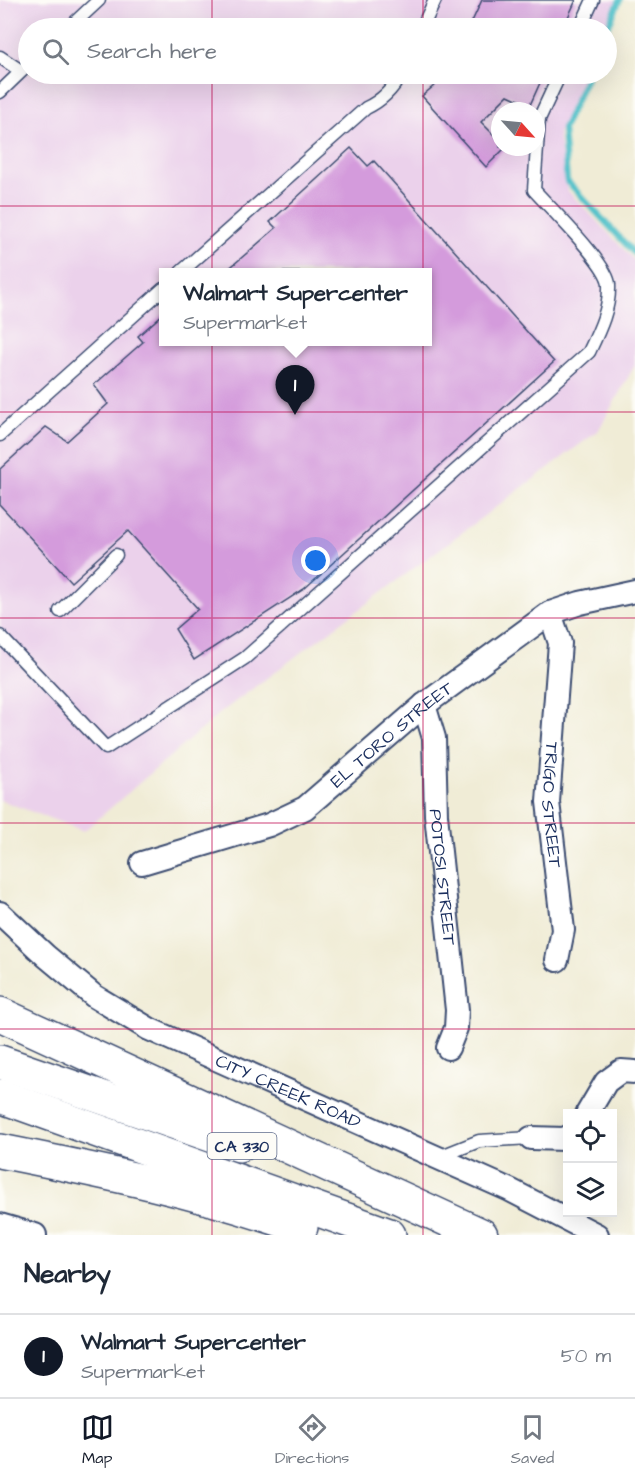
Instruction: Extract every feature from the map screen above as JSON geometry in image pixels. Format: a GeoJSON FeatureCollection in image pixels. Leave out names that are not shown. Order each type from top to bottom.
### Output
{"type":"FeatureCollection","features":[{"type":"Feature","properties":{"kind":"highway"},"geometry":{"type":"LineString","coordinates":[[0,1014],[481,1235]]}},
{"type":"Feature","properties":{"kind":"highway","name":"CA 330"},"geometry":{"type":"LineString","coordinates":[[0,1062],[363,1189],[481,1235]]}},
{"type":"Feature","properties":{"kind":"highway","name":"CA 330"},"geometry":{"type":"LineString","coordinates":[[0,1095],[389,1235]]}},
{"type":"Feature","properties":{"kind":"highway"},"geometry":{"type":"LineString","coordinates":[[0,1151],[207,1198],[260,1212],[324,1235]]}},
{"type":"Feature","properties":{"kind":"street","name":"EL TORO STREET"},"geometry":{"type":"LineString","coordinates":[[142,863],[269,825],[305,808],[424,705],[550,614],[580,603],[635,591]]}},
{"type":"Feature","properties":{"kind":"street","name":"TRIGO STREET"},"geometry":{"type":"LineString","coordinates":[[550,614],[560,643],[548,802],[563,930],[556,960]]}},
{"type":"Feature","properties":{"kind":"street","name":"POTOSI STREET"},"geometry":{"type":"LineString","coordinates":[[424,705],[434,738],[436,816],[458,1010],[456,1028],[448,1048]]}},
{"type":"Feature","properties":{"kind":"street","name":"CITY CREEK ROAD"},"geometry":{"type":"LineString","coordinates":[[0,913],[94,996],[149,1029],[510,1190],[597,1235]]}},
{"type":"Feature","properties":{"kind":"street"},"geometry":{"type":"LineString","coordinates":[[590,1109],[606,1082],[621,1071],[635,1072]]}},
{"type":"Feature","properties":{"kind":"street"},"geometry":{"type":"LineString","coordinates":[[531,1138],[563,1139]]}},
{"type":"Feature","properties":{"kind":"street"},"geometry":{"type":"LineString","coordinates":[[0,1225],[35,1235]]}},
{"type":"Feature","properties":{"kind":"lane"},"geometry":{"type":"LineString","coordinates":[[80,18],[99,0]]}},
{"type":"Feature","properties":{"kind":"lane"},"geometry":{"type":"LineString","coordinates":[[427,18],[435,0]]}},
{"type":"Feature","properties":{"kind":"lane"},"geometry":{"type":"LineString","coordinates":[[585,18],[593,0]]}},
{"type":"Feature","properties":{"kind":"lane"},"geometry":{"type":"LineString","coordinates":[[0,57],[18,65]]}},
{"type":"Feature","properties":{"kind":"lane"},"geometry":{"type":"LineString","coordinates":[[0,92],[18,75]]}},
{"type":"Feature","properties":{"kind":"lane"},"geometry":{"type":"LineString","coordinates":[[187,268],[366,108],[379,102],[395,84]]}},
{"type":"Feature","properties":{"kind":"lane"},"geometry":{"type":"LineString","coordinates":[[0,636],[106,748],[245,658],[589,352],[605,316],[610,283],[597,260],[534,190],[539,119],[555,84]]}},
{"type":"Feature","properties":{"kind":"lane"},"geometry":{"type":"LineString","coordinates":[[0,435],[159,293]]}},
{"type":"Feature","properties":{"kind":"lane"},"geometry":{"type":"LineString","coordinates":[[60,611],[116,555]]}},
{"type":"Feature","properties":{"kind":"lane"},"geometry":{"type":"LineString","coordinates":[[436,1157],[479,1141],[531,1138]]}},
{"type":"Feature","properties":{"kind":"shaded area"},"geometry":{"type":"Polygon","coordinates":[[[0,0],[618,0],[610,18],[18,18],[18,84],[580,84],[558,134],[568,191],[635,261],[635,365],[598,431],[220,713],[84,831],[0,800],[0,0]]]}},
{"type":"Feature","properties":{"kind":"building"},"geometry":{"type":"Polygon","coordinates":[[[482,0],[576,0],[568,18],[474,18],[482,0]]]}},
{"type":"Feature","properties":{"kind":"building"},"geometry":{"type":"Polygon","coordinates":[[[436,84],[539,84],[531,102],[523,102],[508,95],[501,102],[491,102],[491,112],[481,122],[491,132],[491,156],[497,156],[486,167],[422,96],[436,84]]]}},
{"type":"Feature","properties":{"kind":"building"},"geometry":{"type":"Polygon","coordinates":[[[351,148],[368,166],[374,161],[554,362],[304,589],[194,660],[175,629],[198,609],[128,531],[71,582],[0,505],[0,469],[46,427],[67,441],[108,404],[94,385],[143,342],[138,336],[159,318],[159,346],[432,346],[432,268],[230,268],[276,228],[270,222],[351,148]]]}},
{"type":"Feature","properties":{"kind":"waterway"},"geometry":{"type":"LineString","coordinates":[[612,18],[620,0]]}},
{"type":"Feature","properties":{"kind":"waterway"},"geometry":{"type":"LineString","coordinates":[[583,84],[563,129],[567,181],[635,254]]}},
{"type":"Feature","properties":{"kind":"place","name":"Walmart Supercenter"},"geometry":{"type":"Point","coordinates":[295,415]}}]}
